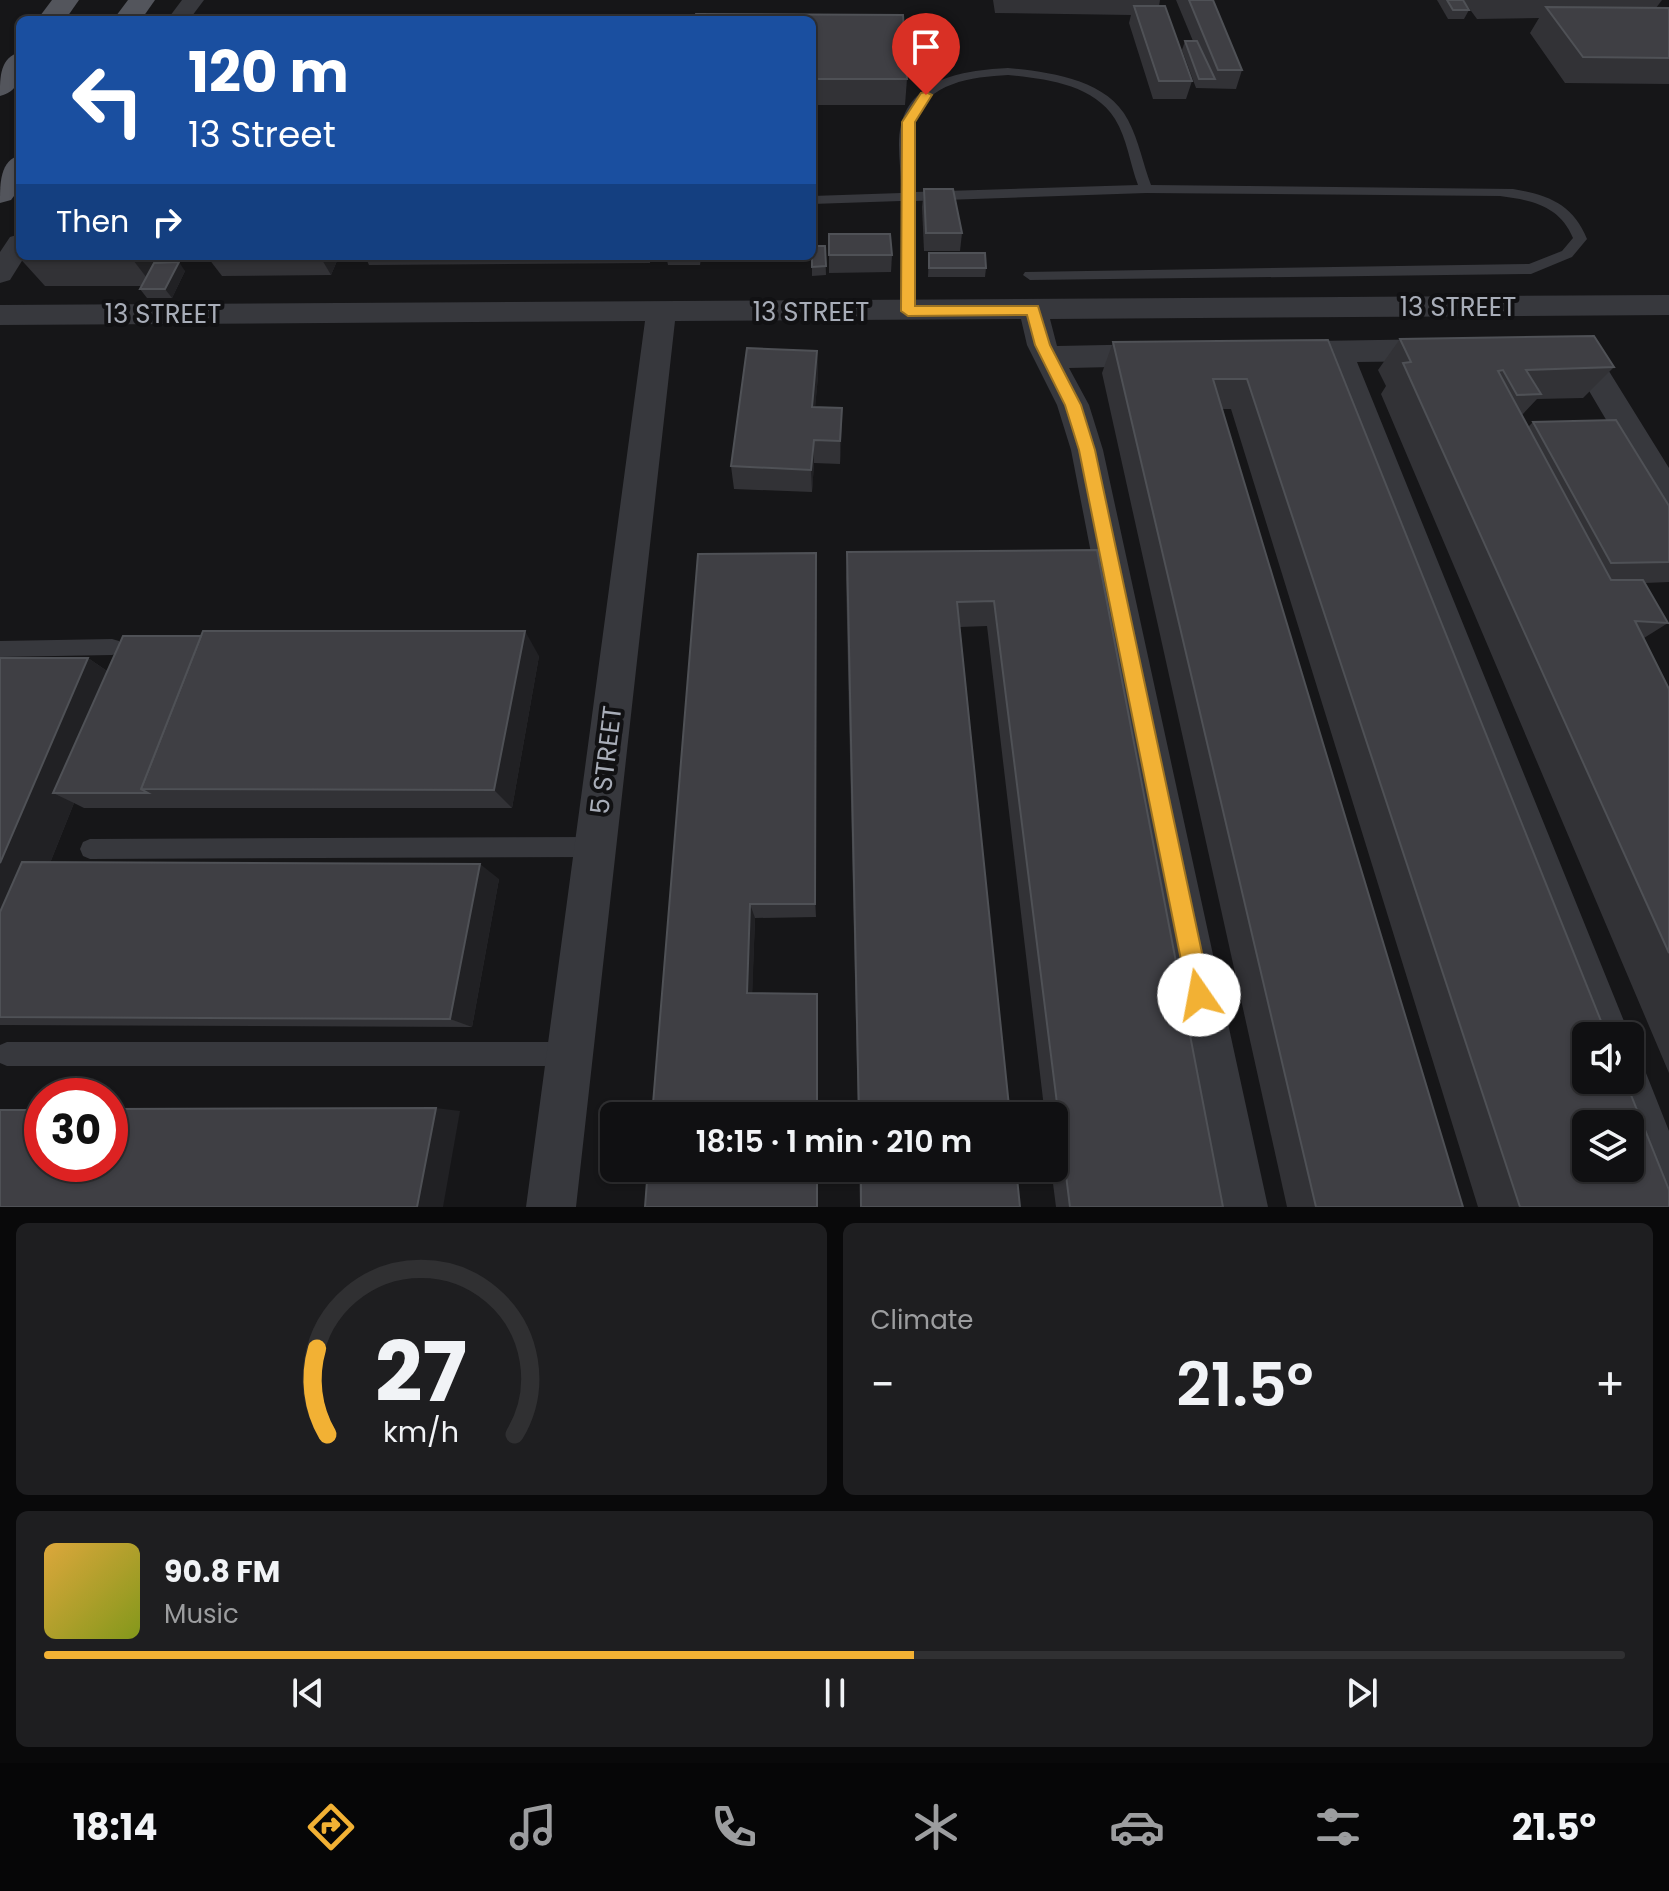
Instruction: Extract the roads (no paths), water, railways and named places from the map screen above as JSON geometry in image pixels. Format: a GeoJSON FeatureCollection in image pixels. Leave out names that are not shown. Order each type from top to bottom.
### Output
{"type":"FeatureCollection","features":[{"type":"Feature","properties":{"kind":"main road"},"geometry":{"type":"LineString","coordinates":[[0,87],[16,66]]}},
{"type":"Feature","properties":{"kind":"main road"},"geometry":{"type":"LineString","coordinates":[[0,193],[16,171]]}},
{"type":"Feature","properties":{"kind":"street"},"geometry":{"type":"LineString","coordinates":[[0,273],[16,249]]}},
{"type":"Feature","properties":{"kind":"street","name":"13 STREET"},"geometry":{"type":"LineString","coordinates":[[0,315],[908,311],[1032,293],[1669,305]]}},
{"type":"Feature","properties":{"kind":"street"},"geometry":{"type":"LineString","coordinates":[[1032,293],[1048,357],[1073,405],[1087,450],[1243,1207]]}},
{"type":"Feature","properties":{"kind":"street","name":"5 STREET"},"geometry":{"type":"LineString","coordinates":[[551,1207],[661,313]]}},
{"type":"Feature","properties":{"kind":"street"},"geometry":{"type":"LineString","coordinates":[[1291,352],[1471,350]]}},
{"type":"Feature","properties":{"kind":"street"},"geometry":{"type":"LineString","coordinates":[[1531,350],[1561,352],[1587,366],[1669,497]]}},
{"type":"Feature","properties":{"kind":"street"},"geometry":{"type":"LineString","coordinates":[[1337,351],[1601,1022]]}},
{"type":"Feature","properties":{"kind":"street"},"geometry":{"type":"LineString","coordinates":[[1048,357],[1185,354]]}},
{"type":"Feature","properties":{"kind":"street"},"geometry":{"type":"LineString","coordinates":[[1630,1094],[1669,1192]]}},
{"type":"Feature","properties":{"kind":"lane"},"geometry":{"type":"LineString","coordinates":[[908,311],[908,122],[920,104],[948,78],[997,70],[1063,79],[1090,89],[1119,115],[1146,189]]}},
{"type":"Feature","properties":{"kind":"lane"},"geometry":{"type":"LineString","coordinates":[[816,200],[1146,189],[1500,192],[1541,197],[1560,209],[1576,226],[1580,239],[1567,254],[1531,269],[1032,293]]}},
{"type":"Feature","properties":{"kind":"lane"},"geometry":{"type":"LineString","coordinates":[[0,649],[112,647]]}},
{"type":"Feature","properties":{"kind":"lane"},"geometry":{"type":"LineString","coordinates":[[90,849],[595,847]]}},
{"type":"Feature","properties":{"kind":"lane"},"geometry":{"type":"LineString","coordinates":[[7,1054],[569,1054]]}}]}
